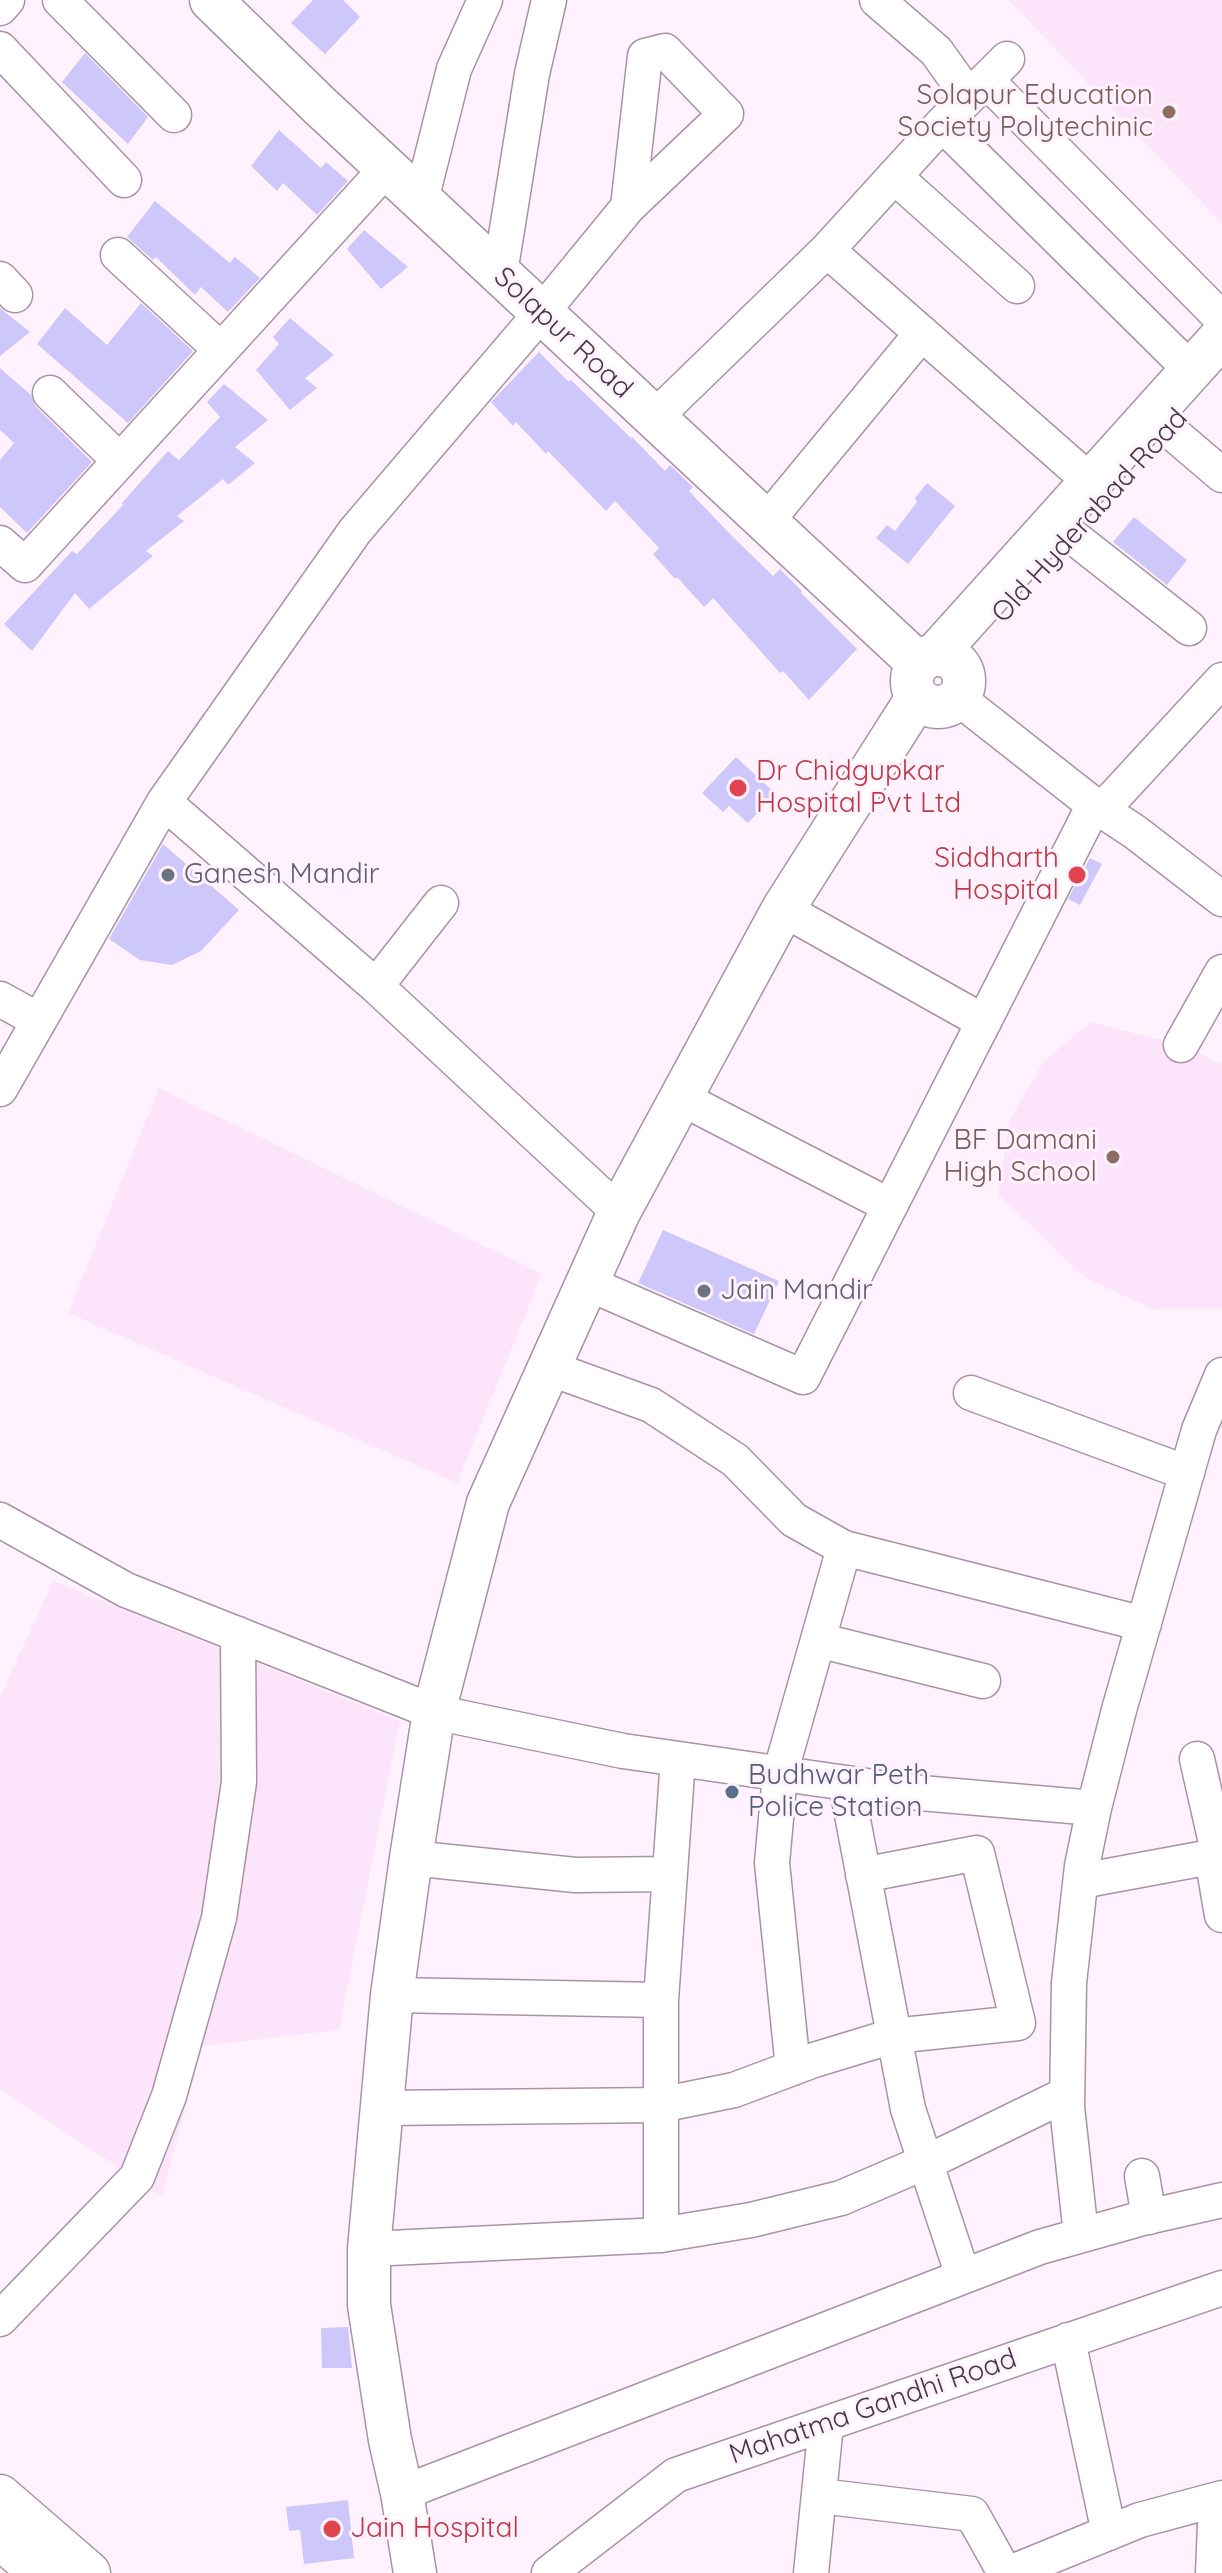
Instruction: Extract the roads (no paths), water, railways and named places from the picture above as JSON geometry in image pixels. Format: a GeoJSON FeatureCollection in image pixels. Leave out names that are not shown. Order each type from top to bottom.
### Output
{"type":"FeatureCollection","features":[{"type":"Feature","properties":{"kind":"main road","name":"Solapur Road"},"geometry":{"type":"LineString","coordinates":[[211,0],[654,418],[937,676]]}},
{"type":"Feature","properties":{"kind":"main road"},"geometry":{"type":"LineString","coordinates":[[415,2573],[369,2305],[369,2249],[392,1995],[434,1712],[488,1503],[619,1212],[783,909],[937,676],[1091,482],[1207,370],[1222,336]]}},
{"type":"Feature","properties":{"kind":"main road","name":"Old Hyderabad Road"},"geometry":{"type":"LineString","coordinates":[[937,676],[1072,536],[1168,429],[1207,370]]}},
{"type":"Feature","properties":{"kind":"main road"},"geometry":{"type":"LineString","coordinates":[[0,2496],[89,2573]]}},
{"type":"Feature","properties":{"kind":"main road"},"geometry":{"type":"LineString","coordinates":[[0,2538],[41,2573]]}},
{"type":"Feature","properties":{"kind":"street"},"geometry":{"type":"LineString","coordinates":[[0,8],[7,0]]}},
{"type":"Feature","properties":{"kind":"street"},"geometry":{"type":"LineString","coordinates":[[60,0],[174,115]]}},
{"type":"Feature","properties":{"kind":"street"},"geometry":{"type":"LineString","coordinates":[[421,200],[454,69],[485,0]]}},
{"type":"Feature","properties":{"kind":"street"},"geometry":{"type":"LineString","coordinates":[[500,273],[532,74],[549,0]]}},
{"type":"Feature","properties":{"kind":"street"},"geometry":{"type":"LineString","coordinates":[[877,0],[936,51],[987,79],[1222,319]]}},
{"type":"Feature","properties":{"kind":"street"},"geometry":{"type":"LineString","coordinates":[[0,49],[124,180]]}},
{"type":"Feature","properties":{"kind":"street"},"geometry":{"type":"LineString","coordinates":[[654,418],[827,250],[987,79]]}},
{"type":"Feature","properties":{"kind":"street"},"geometry":{"type":"LineString","coordinates":[[942,124],[1207,370]]}},
{"type":"Feature","properties":{"kind":"street"},"geometry":{"type":"LineString","coordinates":[[0,543],[25,565],[387,168]]}},
{"type":"Feature","properties":{"kind":"street"},"geometry":{"type":"LineString","coordinates":[[894,176],[1017,286]]}},
{"type":"Feature","properties":{"kind":"street"},"geometry":{"type":"LineString","coordinates":[[0,1089],[164,802],[355,531],[628,207]]}},
{"type":"Feature","properties":{"kind":"street"},"geometry":{"type":"LineString","coordinates":[[827,250],[1091,482]]}},
{"type":"Feature","properties":{"kind":"street"},"geometry":{"type":"LineString","coordinates":[[118,255],[221,350]]}},
{"type":"Feature","properties":{"kind":"street"},"geometry":{"type":"LineString","coordinates":[[766,522],[922,333]]}},
{"type":"Feature","properties":{"kind":"street"},"geometry":{"type":"LineString","coordinates":[[50,393],[120,461]]}},
{"type":"Feature","properties":{"kind":"street"},"geometry":{"type":"LineString","coordinates":[[1168,429],[1222,475]]}},
{"type":"Feature","properties":{"kind":"street"},"geometry":{"type":"LineString","coordinates":[[1072,536],[1189,628]]}},
{"type":"Feature","properties":{"kind":"street"},"geometry":{"type":"LineString","coordinates":[[937,676],[1098,808],[1135,832],[1222,899]]}},
{"type":"Feature","properties":{"kind":"street"},"geometry":{"type":"LineString","coordinates":[[587,1283],[803,1377],[984,1022],[1098,808],[1222,680]]}},
{"type":"Feature","properties":{"kind":"street"},"geometry":{"type":"LineString","coordinates":[[164,802],[376,986],[619,1212]]}},
{"type":"Feature","properties":{"kind":"street"},"geometry":{"type":"LineString","coordinates":[[376,986],[441,903]]}},
{"type":"Feature","properties":{"kind":"street"},"geometry":{"type":"LineString","coordinates":[[783,909],[984,1022]]}},
{"type":"Feature","properties":{"kind":"street"},"geometry":{"type":"LineString","coordinates":[[1181,1045],[1222,972]]}},
{"type":"Feature","properties":{"kind":"street"},"geometry":{"type":"LineString","coordinates":[[0,999],[38,1020]]}},
{"type":"Feature","properties":{"kind":"street"},"geometry":{"type":"LineString","coordinates":[[681,1098],[890,1206]]}},
{"type":"Feature","properties":{"kind":"street"},"geometry":{"type":"LineString","coordinates":[[549,1368],[651,1405],[735,1460],[794,1520],[844,1548],[1144,1624]]}},
{"type":"Feature","properties":{"kind":"street"},"geometry":{"type":"LineString","coordinates":[[1081,2235],[1067,2094],[1069,1983],[1081,1881],[1094,1808],[1144,1624],[1199,1430],[1222,1375]]}},
{"type":"Feature","properties":{"kind":"street"},"geometry":{"type":"LineString","coordinates":[[971,1393],[1187,1473]]}},
{"type":"Feature","properties":{"kind":"street"},"geometry":{"type":"LineString","coordinates":[[0,1520],[126,1590],[434,1712],[623,1751],[780,1774],[909,1792],[1094,1808]]}},
{"type":"Feature","properties":{"kind":"street"},"geometry":{"type":"LineString","coordinates":[[793,2068],[772,1863],[780,1774],[844,1548]]}},
{"type":"Feature","properties":{"kind":"street"},"geometry":{"type":"LineString","coordinates":[[0,2319],[137,2177],[169,2096],[219,1918],[239,1782],[238,1634]]}},
{"type":"Feature","properties":{"kind":"street"},"geometry":{"type":"LineString","coordinates":[[818,1640],[983,1681]]}},
{"type":"Feature","properties":{"kind":"street"},"geometry":{"type":"LineString","coordinates":[[661,2235],[661,2000],[678,1759]]}},
{"type":"Feature","properties":{"kind":"street"},"geometry":{"type":"LineString","coordinates":[[1197,1759],[1218,1856],[1222,1915]]}},
{"type":"Feature","properties":{"kind":"street"},"geometry":{"type":"LineString","coordinates":[[846,1783],[908,2109],[963,2276]]}},
{"type":"Feature","properties":{"kind":"street"},"geometry":{"type":"LineString","coordinates":[[381,2108],[660,2105],[734,2090],[893,2036],[1018,2023],[977,1853],[863,1875]]}},
{"type":"Feature","properties":{"kind":"street"},"geometry":{"type":"LineString","coordinates":[[1081,1881],[1218,1856]]}},
{"type":"Feature","properties":{"kind":"street"},"geometry":{"type":"LineString","coordinates":[[411,1858],[575,1875],[670,1874]]}},
{"type":"Feature","properties":{"kind":"street"},"geometry":{"type":"LineString","coordinates":[[392,1995],[661,2000]]}},
{"type":"Feature","properties":{"kind":"street"},"geometry":{"type":"LineString","coordinates":[[369,2249],[661,2235],[751,2220],[841,2198],[925,2162],[1067,2094]]}},
{"type":"Feature","properties":{"kind":"street"},"geometry":{"type":"LineString","coordinates":[[1142,2176],[1149,2217]]}},
{"type":"Feature","properties":{"kind":"street"},"geometry":{"type":"LineString","coordinates":[[402,2493],[963,2276],[1081,2235],[1222,2200]]}},
{"type":"Feature","properties":{"kind":"street","name":"Mahatma Gandhi Road"},"geometry":{"type":"LineString","coordinates":[[549,2573],[676,2475],[1222,2288]]}},
{"type":"Feature","properties":{"kind":"street"},"geometry":{"type":"LineString","coordinates":[[1068,2340],[1109,2533]]}},
{"type":"Feature","properties":{"kind":"street"},"geometry":{"type":"LineString","coordinates":[[811,2573],[826,2424]]}},
{"type":"Feature","properties":{"kind":"street"},"geometry":{"type":"LineString","coordinates":[[820,2496],[972,2514],[1008,2573],[1140,2520],[1219,2499],[1213,2573]]}},
{"type":"Feature","properties":{"kind":"place","name":"Solapur Education Society Polytechinic"},"geometry":{"type":"Point","coordinates":[1169,112]}},
{"type":"Feature","properties":{"kind":"place","name":"Dr Chidgupkar Hospital Pvt Ltd"},"geometry":{"type":"Point","coordinates":[738,788]}},
{"type":"Feature","properties":{"kind":"place","name":"Ganesh Mandir"},"geometry":{"type":"Point","coordinates":[168,875]}},
{"type":"Feature","properties":{"kind":"place","name":"Siddharth Hospital"},"geometry":{"type":"Point","coordinates":[1077,875]}},
{"type":"Feature","properties":{"kind":"place","name":"BF Damani High School"},"geometry":{"type":"Point","coordinates":[1113,1157]}},
{"type":"Feature","properties":{"kind":"place","name":"Jain Mandir"},"geometry":{"type":"Point","coordinates":[704,1291]}},
{"type":"Feature","properties":{"kind":"place","name":"Budhwar Peth Police Station"},"geometry":{"type":"Point","coordinates":[732,1792]}},
{"type":"Feature","properties":{"kind":"place","name":"Jain Hospital"},"geometry":{"type":"Point","coordinates":[332,2529]}}]}
